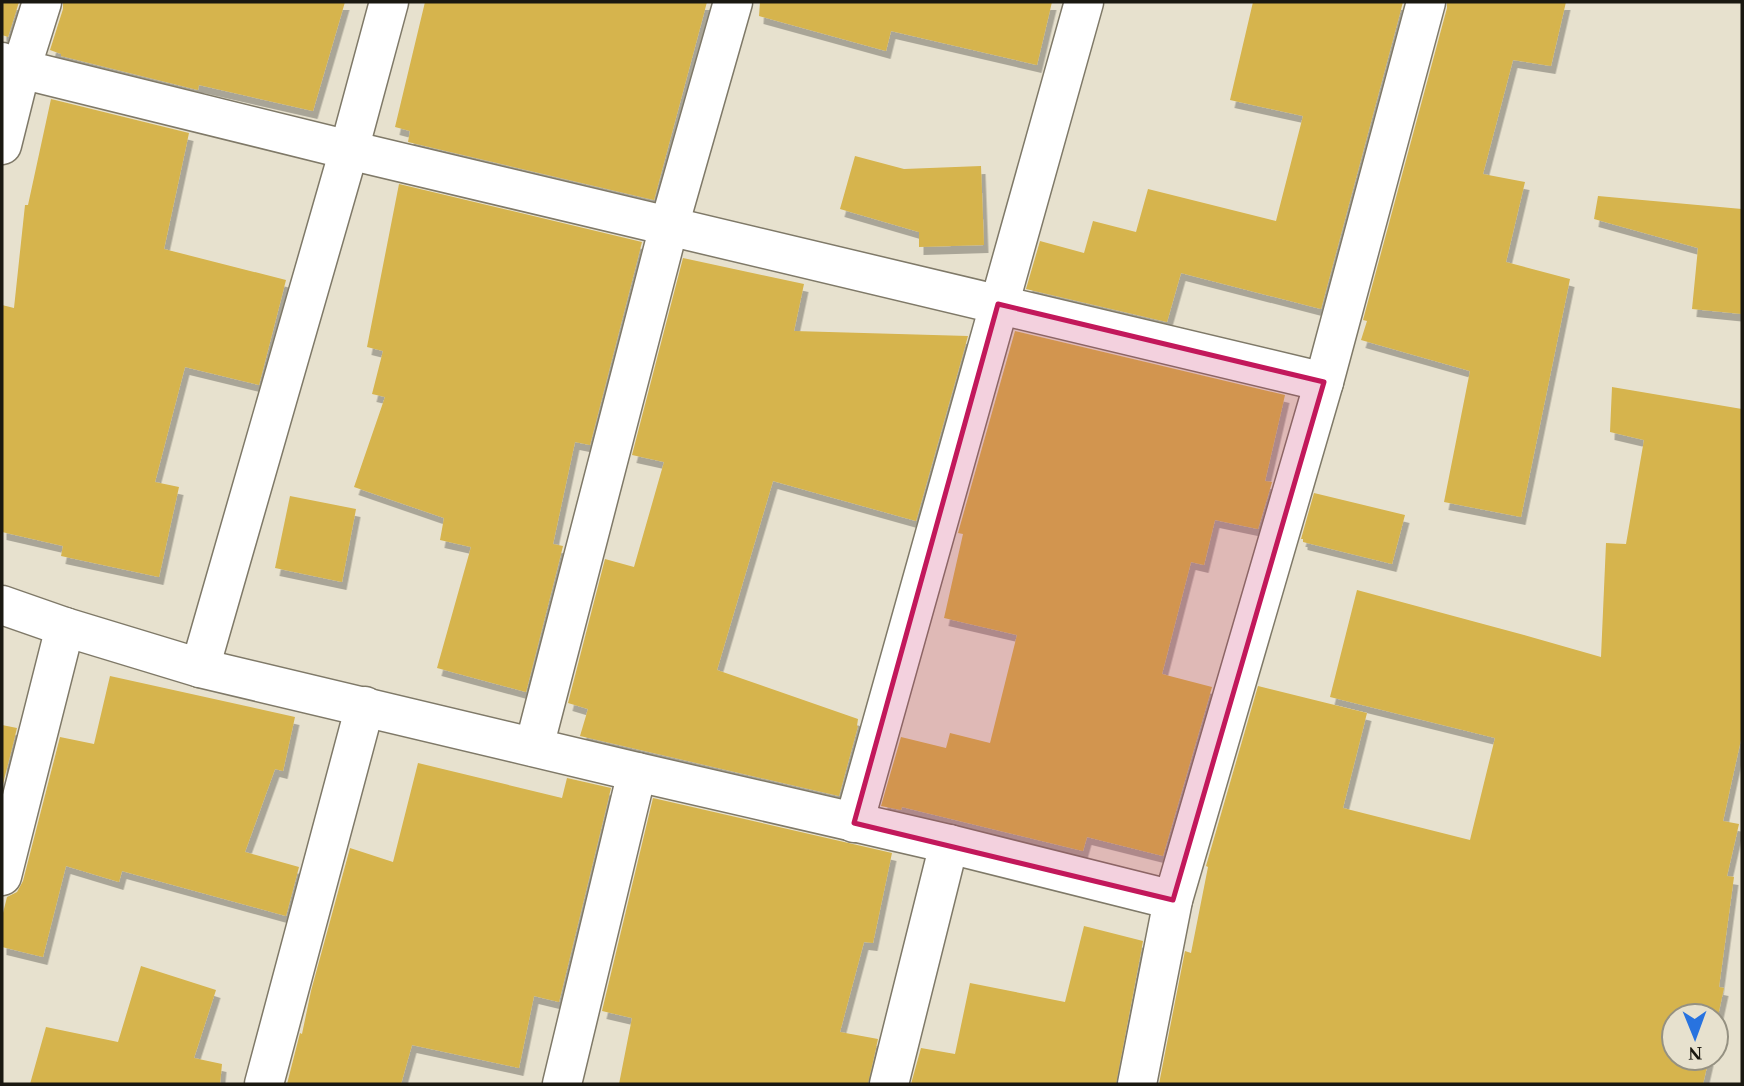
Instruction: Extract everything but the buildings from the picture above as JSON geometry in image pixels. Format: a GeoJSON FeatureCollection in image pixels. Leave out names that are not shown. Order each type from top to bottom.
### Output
{"type":"FeatureCollection","features":[{"type":"Feature","properties":{"kind":"street"},"geometry":{"type":"LineString","coordinates":[[2,145],[11,65],[42,2]]}},
{"type":"Feature","properties":{"kind":"street"},"geometry":{"type":"LineString","coordinates":[[200,668],[389,2]]}},
{"type":"Feature","properties":{"kind":"street"},"geometry":{"type":"LineString","coordinates":[[534,747],[669,226],[733,2]]}},
{"type":"Feature","properties":{"kind":"street"},"geometry":{"type":"LineString","coordinates":[[854,823],[1084,2]]}},
{"type":"Feature","properties":{"kind":"street"},"geometry":{"type":"LineString","coordinates":[[1137,1084],[1173,900],[1324,382],[1426,2]]}},
{"type":"Feature","properties":{"kind":"street"},"geometry":{"type":"LineString","coordinates":[[11,65],[349,150],[1324,382]]}},
{"type":"Feature","properties":{"kind":"street"},"geometry":{"type":"LineString","coordinates":[[2,605],[200,668],[949,844],[1173,900]]}},
{"type":"Feature","properties":{"kind":"street"},"geometry":{"type":"LineString","coordinates":[[2,876],[65,627]]}},
{"type":"Feature","properties":{"kind":"street"},"geometry":{"type":"LineString","coordinates":[[264,1084],[365,706]]}},
{"type":"Feature","properties":{"kind":"street"},"geometry":{"type":"LineString","coordinates":[[562,1084],[637,772]]}},
{"type":"Feature","properties":{"kind":"street"},"geometry":{"type":"LineString","coordinates":[[888,1084],[949,844]]}},
{"type":"Feature","properties":{"kind":"highlighted area"},"geometry":{"type":"Polygon","coordinates":[[[998,304],[1324,382],[1173,900],[854,823],[998,304]]]}}]}
